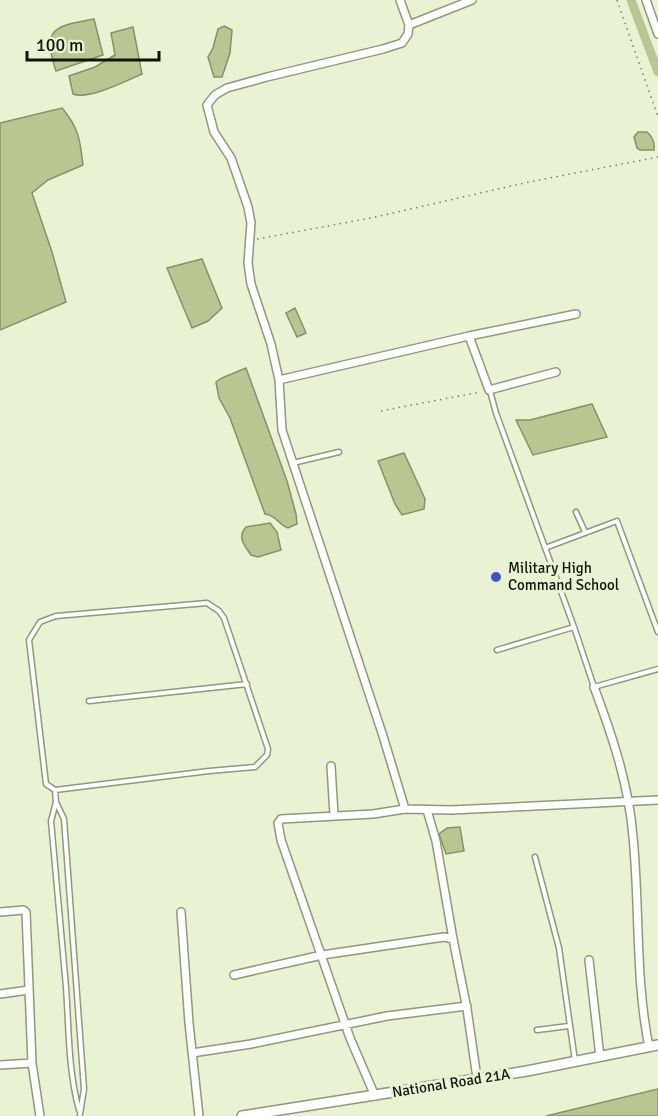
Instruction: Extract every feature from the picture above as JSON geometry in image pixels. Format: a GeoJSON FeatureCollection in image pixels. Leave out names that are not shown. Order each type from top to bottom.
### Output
{"type":"FeatureCollection","features":[{"type":"Feature","properties":{"kind":"street"},"geometry":{"type":"LineString","coordinates":[[400,0],[410,25],[408,34],[402,43],[227,88],[215,95],[207,105],[214,132],[231,158],[249,207],[251,223],[248,263],[251,284],[271,344],[279,380],[282,429],[405,810]]}},
{"type":"Feature","properties":{"kind":"street"},"geometry":{"type":"LineString","coordinates":[[410,25],[472,0]]}},
{"type":"Feature","properties":{"kind":"street"},"geometry":{"type":"LineString","coordinates":[[646,0],[658,34]]}},
{"type":"Feature","properties":{"kind":"street"},"geometry":{"type":"LineString","coordinates":[[279,380],[576,314]]}},
{"type":"Feature","properties":{"kind":"street"},"geometry":{"type":"LineString","coordinates":[[469,336],[489,390],[556,372]]}},
{"type":"Feature","properties":{"kind":"street"},"geometry":{"type":"LineString","coordinates":[[594,687],[619,759],[629,801],[642,998],[653,1046]]}},
{"type":"Feature","properties":{"kind":"street"},"geometry":{"type":"LineString","coordinates":[[331,766],[334,815]]}},
{"type":"Feature","properties":{"kind":"street"},"geometry":{"type":"LineString","coordinates":[[375,1096],[345,1024],[281,840],[278,823],[281,819],[405,810],[658,800]]}},
{"type":"Feature","properties":{"kind":"street"},"geometry":{"type":"LineString","coordinates":[[427,810],[436,841],[467,1006],[477,1078]]}},
{"type":"Feature","properties":{"kind":"street"},"geometry":{"type":"LineString","coordinates":[[0,912],[23,910],[26,912],[32,1064],[40,1116]]}},
{"type":"Feature","properties":{"kind":"street"},"geometry":{"type":"LineString","coordinates":[[181,912],[199,1116]]}},
{"type":"Feature","properties":{"kind":"street"},"geometry":{"type":"LineString","coordinates":[[234,975],[321,955],[444,937],[453,939]]}},
{"type":"Feature","properties":{"kind":"street"},"geometry":{"type":"LineString","coordinates":[[590,960],[600,1057]]}},
{"type":"Feature","properties":{"kind":"street"},"geometry":{"type":"LineString","coordinates":[[0,994],[29,990]]}},
{"type":"Feature","properties":{"kind":"street"},"geometry":{"type":"LineString","coordinates":[[192,1053],[251,1044],[387,1016],[467,1006]]}},
{"type":"Feature","properties":{"kind":"street","name":"National Road 21A"},"geometry":{"type":"LineString","coordinates":[[242,1116],[527,1071],[653,1046]]}},
{"type":"Feature","properties":{"kind":"street"},"geometry":{"type":"LineString","coordinates":[[0,1065],[32,1064]]}},
{"type":"Feature","properties":{"kind":"lane"},"geometry":{"type":"LineString","coordinates":[[489,390],[594,687],[658,669]]}},
{"type":"Feature","properties":{"kind":"lane"},"geometry":{"type":"LineString","coordinates":[[293,463],[339,452]]}},
{"type":"Feature","properties":{"kind":"lane"},"geometry":{"type":"LineString","coordinates":[[576,512],[585,532]]}},
{"type":"Feature","properties":{"kind":"lane"},"geometry":{"type":"LineString","coordinates":[[545,548],[615,521],[619,524],[658,632]]}},
{"type":"Feature","properties":{"kind":"lane"},"geometry":{"type":"LineString","coordinates":[[207,603],[219,611],[224,618],[247,684],[268,749],[267,756],[255,767],[56,790],[46,784],[29,640],[40,622],[56,616],[207,603]]}},
{"type":"Feature","properties":{"kind":"lane"},"geometry":{"type":"LineString","coordinates":[[497,650],[574,627]]}},
{"type":"Feature","properties":{"kind":"lane"},"geometry":{"type":"LineString","coordinates":[[89,701],[247,684]]}},
{"type":"Feature","properties":{"kind":"lane"},"geometry":{"type":"LineString","coordinates":[[56,790],[56,802],[51,821],[66,989],[69,1051],[74,1092],[80,1115]]}},
{"type":"Feature","properties":{"kind":"lane"},"geometry":{"type":"LineString","coordinates":[[56,802],[64,819],[84,1089],[80,1115]]}},
{"type":"Feature","properties":{"kind":"lane"},"geometry":{"type":"LineString","coordinates":[[535,857],[559,948],[575,1062]]}},
{"type":"Feature","properties":{"kind":"lane"},"geometry":{"type":"LineString","coordinates":[[537,1030],[569,1026]]}},
{"type":"Feature","properties":{"kind":"path"},"geometry":{"type":"LineString","coordinates":[[617,0],[658,117]]}},
{"type":"Feature","properties":{"kind":"path"},"geometry":{"type":"LineString","coordinates":[[250,240],[349,222],[529,182],[658,157]]}},
{"type":"Feature","properties":{"kind":"path"},"geometry":{"type":"LineString","coordinates":[[381,411],[489,390]]}},
{"type":"Feature","properties":{"kind":"shaded area"},"geometry":{"type":"Polygon","coordinates":[[[94,19],[103,55],[56,71],[50,45],[55,31],[70,24],[94,19]]]}},
{"type":"Feature","properties":{"kind":"shaded area"},"geometry":{"type":"Polygon","coordinates":[[[224,26],[232,30],[230,53],[222,77],[214,77],[208,57],[218,29],[224,26]]]}},
{"type":"Feature","properties":{"kind":"shaded area"},"geometry":{"type":"Polygon","coordinates":[[[133,27],[142,74],[98,92],[73,94],[69,76],[95,67],[115,55],[111,33],[133,27]]]}},
{"type":"Feature","properties":{"kind":"shaded area"},"geometry":{"type":"Polygon","coordinates":[[[62,108],[78,135],[83,165],[48,180],[32,193],[66,302],[0,330],[0,123],[62,108]]]}},
{"type":"Feature","properties":{"kind":"shaded area"},"geometry":{"type":"Polygon","coordinates":[[[638,132],[649,134],[653,140],[654,150],[637,148],[634,137],[638,132]]]}},
{"type":"Feature","properties":{"kind":"shaded area"},"geometry":{"type":"Polygon","coordinates":[[[202,259],[222,308],[208,321],[192,328],[167,268],[202,259]]]}},
{"type":"Feature","properties":{"kind":"shaded area"},"geometry":{"type":"Polygon","coordinates":[[[295,308],[306,333],[297,337],[286,313],[295,308]]]}},
{"type":"Feature","properties":{"kind":"shaded area"},"geometry":{"type":"Polygon","coordinates":[[[246,368],[287,481],[296,514],[297,524],[288,528],[273,516],[265,514],[230,418],[219,398],[216,382],[246,368]]]}},
{"type":"Feature","properties":{"kind":"shaded area"},"geometry":{"type":"Polygon","coordinates":[[[592,404],[607,437],[533,455],[516,420],[530,420],[592,404]]]}},
{"type":"Feature","properties":{"kind":"shaded area"},"geometry":{"type":"Polygon","coordinates":[[[404,453],[425,499],[424,509],[402,515],[395,504],[378,461],[404,453]]]}},
{"type":"Feature","properties":{"kind":"shaded area"},"geometry":{"type":"Polygon","coordinates":[[[270,523],[277,532],[281,550],[258,557],[251,555],[242,538],[243,531],[246,527],[270,523]]]}},
{"type":"Feature","properties":{"kind":"shaded area"},"geometry":{"type":"Polygon","coordinates":[[[460,827],[464,851],[446,854],[439,834],[447,828],[460,827]]]}},
{"type":"Feature","properties":{"kind":"shaded area"},"geometry":{"type":"Polygon","coordinates":[[[658,1089],[658,1116],[546,1116],[658,1089]]]}},
{"type":"Feature","properties":{"kind":"waterway"},"geometry":{"type":"LineString","coordinates":[[631,0],[658,72]]}},
{"type":"Feature","properties":{"kind":"place","name":"Military High Command School"},"geometry":{"type":"Point","coordinates":[496,577]}}]}
